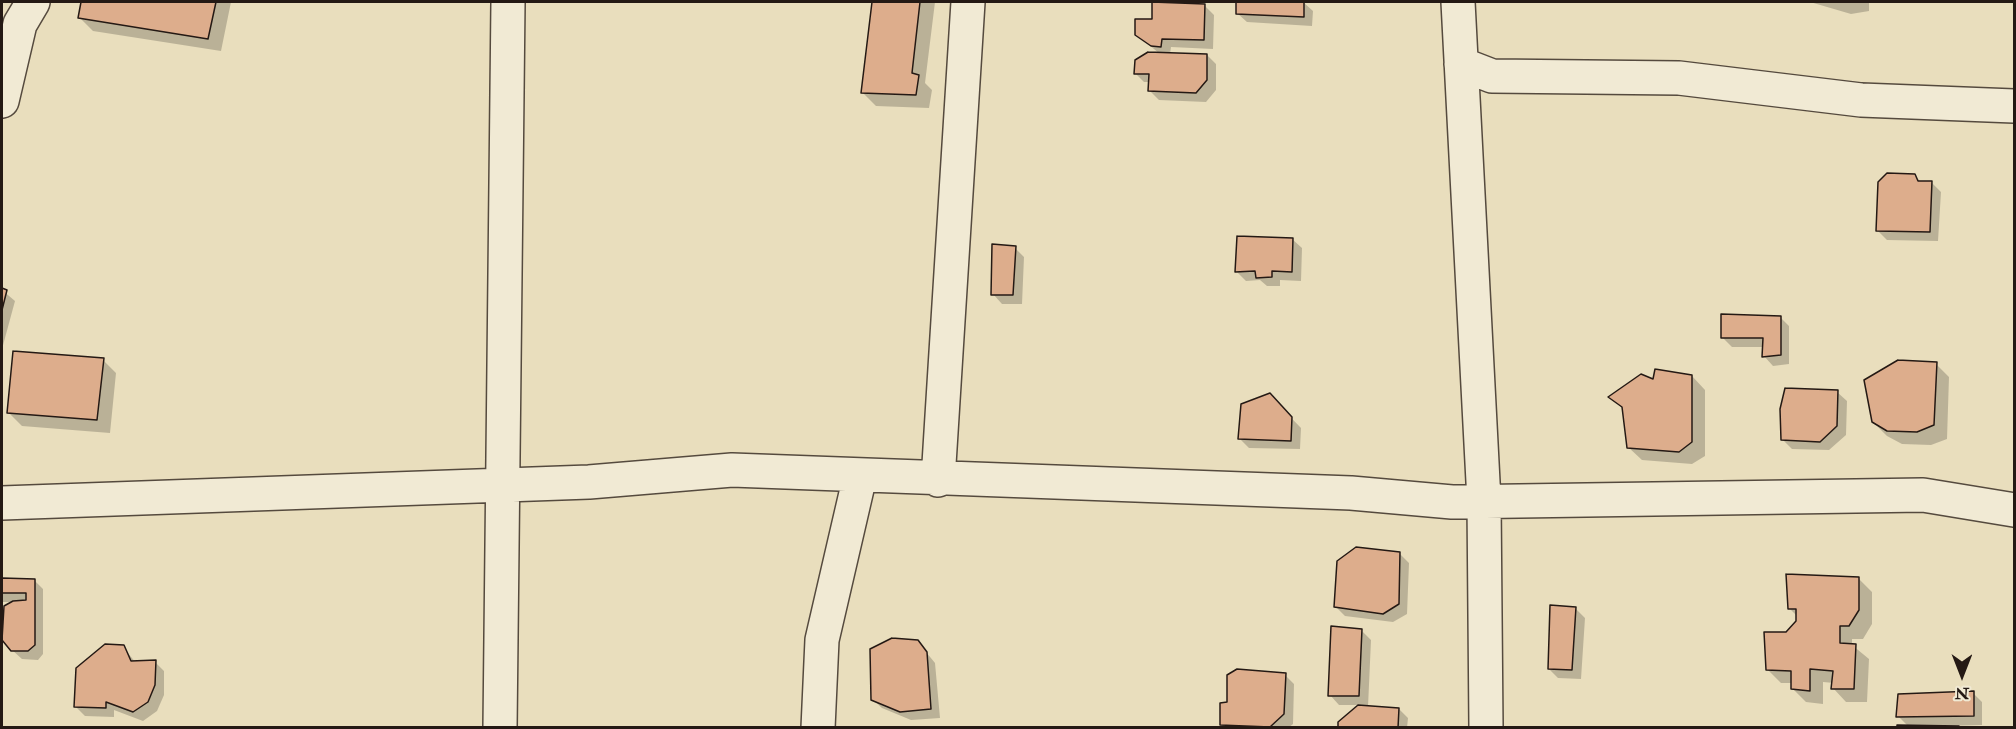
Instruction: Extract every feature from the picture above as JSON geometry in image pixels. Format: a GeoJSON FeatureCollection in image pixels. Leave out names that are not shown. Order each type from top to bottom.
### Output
{"type":"FeatureCollection","features":[{"type":"Feature","properties":{"kind":"street"},"geometry":{"type":"LineString","coordinates":[[500,728],[508,2]]}},
{"type":"Feature","properties":{"kind":"street"},"geometry":{"type":"LineString","coordinates":[[938,480],[968,2]]}},
{"type":"Feature","properties":{"kind":"street"},"geometry":{"type":"LineString","coordinates":[[1458,2],[1484,501],[1486,728]]}},
{"type":"Feature","properties":{"kind":"street"},"geometry":{"type":"LineString","coordinates":[[2,100],[18,21]]}},
{"type":"Feature","properties":{"kind":"street"},"geometry":{"type":"LineString","coordinates":[[1461,64],[1492,76],[1679,78],[1861,100],[2014,106]]}},
{"type":"Feature","properties":{"kind":"street"},"geometry":{"type":"LineString","coordinates":[[2,503],[589,482],[732,470],[938,480],[1351,494],[1452,501],[1923,495],[2014,510]]}},
{"type":"Feature","properties":{"kind":"street"},"geometry":{"type":"LineString","coordinates":[[818,728],[822,640],[860,476]]}},
{"type":"Feature","properties":{"kind":"building"},"geometry":{"type":"Polygon","coordinates":[[[81,2],[216,2],[208,39],[78,18],[81,2]]]}},
{"type":"Feature","properties":{"kind":"building"},"geometry":{"type":"Polygon","coordinates":[[[872,2],[920,2],[912,73],[919,75],[916,95],[861,93],[872,2]]]}},
{"type":"Feature","properties":{"kind":"building"},"geometry":{"type":"Polygon","coordinates":[[[1152,2],[1205,4],[1204,40],[1162,39],[1161,47],[1151,46],[1135,35],[1135,19],[1152,19],[1152,2]]]}},
{"type":"Feature","properties":{"kind":"building"},"geometry":{"type":"Polygon","coordinates":[[[1236,2],[1304,2],[1304,17],[1236,14],[1236,2]]]}},
{"type":"Feature","properties":{"kind":"building"},"geometry":{"type":"Polygon","coordinates":[[[1148,52],[1207,54],[1207,80],[1196,93],[1148,91],[1149,74],[1134,74],[1135,60],[1148,52]]]}},
{"type":"Feature","properties":{"kind":"building"},"geometry":{"type":"Polygon","coordinates":[[[1887,173],[1915,174],[1918,181],[1932,181],[1930,232],[1876,231],[1878,182],[1887,173]]]}},
{"type":"Feature","properties":{"kind":"building"},"geometry":{"type":"Polygon","coordinates":[[[1237,236],[1293,238],[1292,272],[1272,271],[1272,277],[1256,278],[1255,271],[1235,272],[1237,236]]]}},
{"type":"Feature","properties":{"kind":"building"},"geometry":{"type":"Polygon","coordinates":[[[992,244],[1016,246],[1013,295],[991,295],[992,244]]]}},
{"type":"Feature","properties":{"kind":"building"},"geometry":{"type":"Polygon","coordinates":[[[2,288],[7,290],[2,310],[2,288]]]}},
{"type":"Feature","properties":{"kind":"building"},"geometry":{"type":"Polygon","coordinates":[[[1721,314],[1781,316],[1781,355],[1762,357],[1763,338],[1721,338],[1721,314]]]}},
{"type":"Feature","properties":{"kind":"building"},"geometry":{"type":"Polygon","coordinates":[[[13,351],[104,358],[97,420],[7,413],[13,351]]]}},
{"type":"Feature","properties":{"kind":"building"},"geometry":{"type":"Polygon","coordinates":[[[1898,360],[1937,362],[1934,425],[1917,432],[1887,431],[1872,422],[1864,380],[1898,360]]]}},
{"type":"Feature","properties":{"kind":"building"},"geometry":{"type":"Polygon","coordinates":[[[1655,369],[1692,375],[1692,442],[1679,452],[1627,448],[1622,407],[1608,397],[1641,374],[1653,379],[1655,369]]]}},
{"type":"Feature","properties":{"kind":"building"},"geometry":{"type":"Polygon","coordinates":[[[1785,388],[1838,390],[1837,426],[1820,442],[1781,440],[1780,409],[1785,388]]]}},
{"type":"Feature","properties":{"kind":"building"},"geometry":{"type":"Polygon","coordinates":[[[1270,393],[1292,417],[1291,441],[1238,439],[1241,404],[1270,393]]]}},
{"type":"Feature","properties":{"kind":"building"},"geometry":{"type":"Polygon","coordinates":[[[1356,547],[1400,552],[1399,604],[1383,614],[1334,607],[1337,561],[1356,547]]]}},
{"type":"Feature","properties":{"kind":"building"},"geometry":{"type":"Polygon","coordinates":[[[1786,574],[1859,577],[1859,610],[1849,626],[1840,626],[1840,643],[1856,644],[1854,689],[1831,689],[1833,671],[1810,669],[1810,691],[1791,689],[1791,671],[1766,670],[1764,632],[1786,632],[1796,621],[1796,609],[1788,609],[1786,574]]]}},
{"type":"Feature","properties":{"kind":"building"},"geometry":{"type":"Polygon","coordinates":[[[2,578],[35,579],[35,645],[28,651],[11,651],[2,640],[4,606],[13,601],[26,600],[26,593],[2,593],[2,578]]]}},
{"type":"Feature","properties":{"kind":"building"},"geometry":{"type":"Polygon","coordinates":[[[1550,605],[1576,607],[1572,670],[1548,669],[1550,605]]]}},
{"type":"Feature","properties":{"kind":"building"},"geometry":{"type":"Polygon","coordinates":[[[1331,626],[1362,629],[1359,696],[1328,696],[1331,626]]]}},
{"type":"Feature","properties":{"kind":"building"},"geometry":{"type":"Polygon","coordinates":[[[892,638],[918,640],[927,652],[931,709],[900,712],[871,700],[870,649],[892,638]]]}},
{"type":"Feature","properties":{"kind":"building"},"geometry":{"type":"Polygon","coordinates":[[[105,644],[124,645],[131,661],[156,660],[155,685],[148,702],[133,712],[106,702],[106,708],[74,707],[76,668],[105,644]]]}},
{"type":"Feature","properties":{"kind":"building"},"geometry":{"type":"Polygon","coordinates":[[[1237,669],[1286,673],[1284,714],[1270,727],[1220,725],[1220,703],[1227,702],[1227,675],[1237,669]]]}},
{"type":"Feature","properties":{"kind":"building"},"geometry":{"type":"Polygon","coordinates":[[[1974,691],[1974,716],[1896,717],[1898,694],[1974,691]]]}},
{"type":"Feature","properties":{"kind":"building"},"geometry":{"type":"Polygon","coordinates":[[[1358,705],[1399,708],[1398,728],[1338,728],[1338,722],[1358,705]]]}},
{"type":"Feature","properties":{"kind":"building"},"geometry":{"type":"Polygon","coordinates":[[[1897,725],[1959,726],[1959,728],[1897,728],[1897,725]]]}}]}
